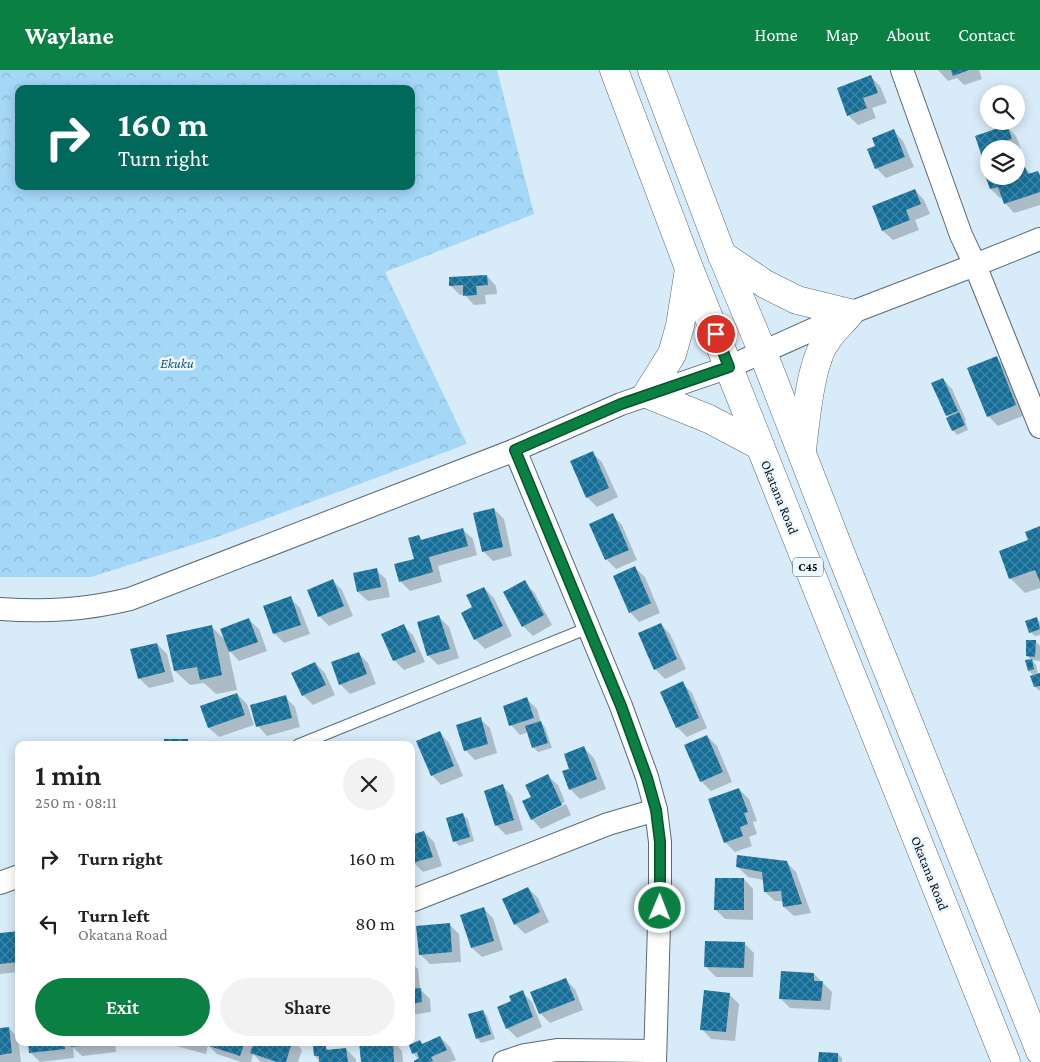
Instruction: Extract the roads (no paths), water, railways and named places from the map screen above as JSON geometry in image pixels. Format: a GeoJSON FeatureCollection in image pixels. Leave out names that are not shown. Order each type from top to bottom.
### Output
{"type":"FeatureCollection","features":[{"type":"Feature","properties":{"kind":"main road","name":"Okatana Road"},"geometry":{"type":"LineString","coordinates":[[614,70],[689,268],[1006,1062]]}},
{"type":"Feature","properties":{"kind":"main road","name":"C45"},"geometry":{"type":"LineString","coordinates":[[652,70],[722,255],[1033,1020],[1040,1051]]}},
{"type":"Feature","properties":{"kind":"main road"},"geometry":{"type":"LineString","coordinates":[[722,255],[765,284],[797,300],[850,313],[826,340],[818,358],[809,398],[802,453]]}},
{"type":"Feature","properties":{"kind":"main road"},"geometry":{"type":"LineString","coordinates":[[689,268],[680,326],[672,354],[647,394],[709,419],[760,446]]}},
{"type":"Feature","properties":{"kind":"street"},"geometry":{"type":"LineString","coordinates":[[902,70],[961,235],[975,265],[1040,427]]}},
{"type":"Feature","properties":{"kind":"street"},"geometry":{"type":"LineString","coordinates":[[0,609],[68,610],[102,606],[130,599],[515,450],[647,394],[729,367],[850,313],[1040,239]]}},
{"type":"Feature","properties":{"kind":"street"},"geometry":{"type":"LineString","coordinates":[[504,1062],[525,1055],[557,1050],[655,1057],[660,890],[660,842],[656,810],[647,778],[621,706],[515,450]]}},
{"type":"Feature","properties":{"kind":"street"},"geometry":{"type":"LineString","coordinates":[[415,899],[608,824],[656,810]]}},
{"type":"Feature","properties":{"kind":"street"},"geometry":{"type":"LineString","coordinates":[[0,883],[15,877]]}},
{"type":"Feature","properties":{"kind":"lane"},"geometry":{"type":"LineString","coordinates":[[308,741],[588,628]]}},
{"type":"Feature","properties":{"kind":"park label","name":"Ekuku"},"geometry":{"type":"Point","coordinates":[177,363]}}]}
